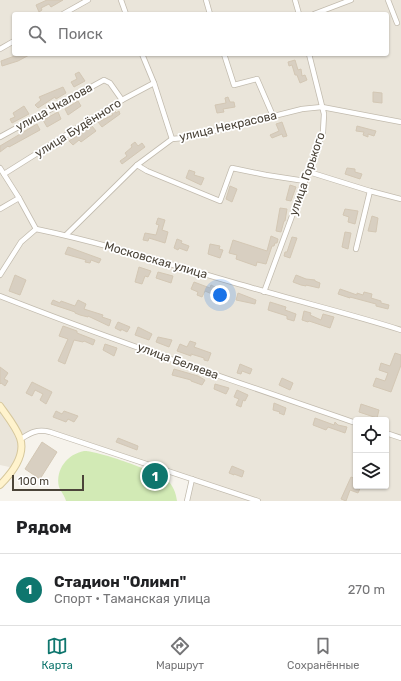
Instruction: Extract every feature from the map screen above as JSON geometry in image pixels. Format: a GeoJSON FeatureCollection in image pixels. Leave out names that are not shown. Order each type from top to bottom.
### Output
{"type":"FeatureCollection","features":[{"type":"Feature","properties":{"kind":"street"},"geometry":{"type":"LineString","coordinates":[[66,12],[88,0]]}},
{"type":"Feature","properties":{"kind":"street"},"geometry":{"type":"LineString","coordinates":[[121,0],[125,12]]}},
{"type":"Feature","properties":{"kind":"street"},"geometry":{"type":"LineString","coordinates":[[206,0],[209,12]]}},
{"type":"Feature","properties":{"kind":"street"},"geometry":{"type":"LineString","coordinates":[[294,0],[298,12]]}},
{"type":"Feature","properties":{"kind":"street"},"geometry":{"type":"LineString","coordinates":[[319,12],[351,0]]}},
{"type":"Feature","properties":{"kind":"street"},"geometry":{"type":"LineString","coordinates":[[388,0],[397,23]]}},
{"type":"Feature","properties":{"kind":"street"},"geometry":{"type":"LineString","coordinates":[[0,49],[12,42]]}},
{"type":"Feature","properties":{"kind":"street"},"geometry":{"type":"LineString","coordinates":[[143,56],[154,83],[172,139]]}},
{"type":"Feature","properties":{"kind":"street"},"geometry":{"type":"LineString","coordinates":[[225,56],[234,85],[257,79],[273,116]]}},
{"type":"Feature","properties":{"kind":"street","name":"улица Горького"},"geometry":{"type":"LineString","coordinates":[[264,292],[323,132],[324,114],[309,56]]}},
{"type":"Feature","properties":{"kind":"street","name":"улица Чкалова"},"geometry":{"type":"LineString","coordinates":[[0,137],[104,80],[110,83],[122,100]]}},
{"type":"Feature","properties":{"kind":"street","name":"улица Будённого"},"geometry":{"type":"LineString","coordinates":[[4,174],[122,100],[154,83]]}},
{"type":"Feature","properties":{"kind":"street","name":"улица Некрасова"},"geometry":{"type":"LineString","coordinates":[[66,235],[137,165],[172,139],[206,133],[302,109],[322,107],[401,122]]}},
{"type":"Feature","properties":{"kind":"street"},"geometry":{"type":"LineString","coordinates":[[137,165],[147,171],[220,201],[232,168],[305,181]]}},
{"type":"Feature","properties":{"kind":"street"},"geometry":{"type":"LineString","coordinates":[[0,168],[36,228],[21,242],[0,275]]}},
{"type":"Feature","properties":{"kind":"street"},"geometry":{"type":"LineString","coordinates":[[308,172],[401,199]]}},
{"type":"Feature","properties":{"kind":"street"},"geometry":{"type":"LineString","coordinates":[[356,249],[370,191]]}},
{"type":"Feature","properties":{"kind":"street"},"geometry":{"type":"LineString","coordinates":[[0,209],[19,198]]}},
{"type":"Feature","properties":{"kind":"street","name":"Московская улица"},"geometry":{"type":"LineString","coordinates":[[36,228],[66,235],[401,330]]}},
{"type":"Feature","properties":{"kind":"street","name":"улица Беляева"},"geometry":{"type":"LineString","coordinates":[[0,296],[169,358],[353,422]]}},
{"type":"Feature","properties":{"kind":"street"},"geometry":{"type":"LineString","coordinates":[[0,406],[21,439],[21,454],[14,468],[0,485]]}},
{"type":"Feature","properties":{"kind":"street"},"geometry":{"type":"LineString","coordinates":[[21,439],[33,432],[41,430],[50,432],[258,501]]}},
{"type":"Feature","properties":{"kind":"street"},"geometry":{"type":"LineString","coordinates":[[389,434],[401,438]]}},
{"type":"Feature","properties":{"kind":"street"},"geometry":{"type":"LineString","coordinates":[[187,501],[192,479]]}},
{"type":"Feature","properties":{"kind":"shaded area"},"geometry":{"type":"Polygon","coordinates":[[[0,0],[401,0],[401,501],[187,501],[192,480],[50,432],[33,432],[21,439],[14,468],[0,465],[0,0]]]}},
{"type":"Feature","properties":{"kind":"green space"},"geometry":{"type":"Polygon","coordinates":[[[84,451],[113,458],[139,467],[166,479],[175,492],[177,501],[66,501],[59,487],[58,480],[61,468],[73,455],[84,451]]]}},
{"type":"Feature","properties":{"kind":"building"},"geometry":{"type":"Polygon","coordinates":[[[47,0],[63,0],[51,7],[49,4],[41,8],[42,10],[39,12],[36,5],[47,0]]]}},
{"type":"Feature","properties":{"kind":"building"},"geometry":{"type":"Polygon","coordinates":[[[15,56],[27,56],[18,61],[2,66],[1,61],[15,56]]]}},
{"type":"Feature","properties":{"kind":"building"},"geometry":{"type":"Polygon","coordinates":[[[295,60],[298,70],[301,69],[302,76],[305,75],[307,80],[300,83],[297,75],[295,75],[292,65],[289,66],[288,62],[295,60]]]}},
{"type":"Feature","properties":{"kind":"building"},"geometry":{"type":"Polygon","coordinates":[[[79,72],[85,81],[74,87],[71,82],[77,79],[75,74],[79,72]]]}},
{"type":"Feature","properties":{"kind":"building"},"geometry":{"type":"Polygon","coordinates":[[[63,87],[66,93],[56,99],[55,97],[38,108],[35,105],[41,100],[39,97],[63,87]]]}},
{"type":"Feature","properties":{"kind":"building"},"geometry":{"type":"Polygon","coordinates":[[[373,92],[382,93],[382,103],[373,102],[373,92]]]}},
{"type":"Feature","properties":{"kind":"building"},"geometry":{"type":"Polygon","coordinates":[[[228,97],[230,102],[234,102],[235,107],[223,109],[224,112],[217,113],[215,105],[226,103],[225,98],[228,97]]]}},
{"type":"Feature","properties":{"kind":"building"},"geometry":{"type":"Polygon","coordinates":[[[78,101],[81,106],[68,115],[65,109],[78,101]]]}},
{"type":"Feature","properties":{"kind":"building"},"geometry":{"type":"Polygon","coordinates":[[[24,106],[29,114],[12,123],[10,119],[15,117],[13,113],[24,106]]]}},
{"type":"Feature","properties":{"kind":"building"},"geometry":{"type":"Polygon","coordinates":[[[115,111],[116,113],[119,111],[120,114],[102,127],[98,122],[113,115],[111,113],[115,111]]]}},
{"type":"Feature","properties":{"kind":"building"},"geometry":{"type":"Polygon","coordinates":[[[58,112],[61,119],[47,127],[43,120],[58,112]]]}},
{"type":"Feature","properties":{"kind":"building"},"geometry":{"type":"Polygon","coordinates":[[[282,122],[287,136],[283,137],[282,134],[272,138],[270,135],[279,131],[276,124],[282,122]]]}},
{"type":"Feature","properties":{"kind":"building"},"geometry":{"type":"Polygon","coordinates":[[[37,124],[40,130],[9,147],[8,146],[0,152],[0,146],[37,124]]]}},
{"type":"Feature","properties":{"kind":"building"},"geometry":{"type":"Polygon","coordinates":[[[92,126],[96,131],[81,142],[79,140],[73,145],[69,141],[92,126]]]}},
{"type":"Feature","properties":{"kind":"building"},"geometry":{"type":"Polygon","coordinates":[[[357,126],[376,131],[374,136],[368,134],[368,137],[363,135],[364,132],[356,131],[357,126]]]}},
{"type":"Feature","properties":{"kind":"building"},"geometry":{"type":"Polygon","coordinates":[[[135,142],[138,146],[142,143],[145,147],[122,164],[120,161],[127,156],[125,153],[135,142]]]}},
{"type":"Feature","properties":{"kind":"building"},"geometry":{"type":"Polygon","coordinates":[[[347,168],[355,169],[355,172],[362,174],[360,179],[345,174],[347,168]]]}},
{"type":"Feature","properties":{"kind":"building"},"geometry":{"type":"Polygon","coordinates":[[[189,170],[195,172],[194,175],[204,178],[201,185],[186,178],[189,170]]]}},
{"type":"Feature","properties":{"kind":"building"},"geometry":{"type":"Polygon","coordinates":[[[290,185],[296,187],[291,201],[286,200],[290,185]]]}},
{"type":"Feature","properties":{"kind":"building"},"geometry":{"type":"Polygon","coordinates":[[[230,186],[237,189],[232,202],[226,199],[230,186]]]}},
{"type":"Feature","properties":{"kind":"building"},"geometry":{"type":"Polygon","coordinates":[[[280,208],[287,209],[281,232],[276,231],[280,208]]]}},
{"type":"Feature","properties":{"kind":"building"},"geometry":{"type":"Polygon","coordinates":[[[345,209],[358,211],[355,224],[348,222],[349,217],[343,215],[345,209]]]}},
{"type":"Feature","properties":{"kind":"building"},"geometry":{"type":"Polygon","coordinates":[[[372,216],[378,218],[376,232],[368,231],[372,216]]]}},
{"type":"Feature","properties":{"kind":"building"},"geometry":{"type":"Polygon","coordinates":[[[158,218],[165,220],[162,230],[168,232],[165,243],[149,238],[148,241],[143,240],[145,233],[156,235],[159,225],[156,224],[158,218]]]}},
{"type":"Feature","properties":{"kind":"building"},"geometry":{"type":"Polygon","coordinates":[[[345,232],[351,233],[348,249],[342,247],[345,232]]]}},
{"type":"Feature","properties":{"kind":"building"},"geometry":{"type":"Polygon","coordinates":[[[271,236],[278,239],[277,243],[272,246],[266,264],[257,262],[256,266],[236,259],[237,255],[229,253],[233,240],[267,251],[271,236]]]}},
{"type":"Feature","properties":{"kind":"building"},"geometry":{"type":"Polygon","coordinates":[[[292,237],[297,238],[290,258],[284,256],[285,252],[287,252],[292,237]]]}},
{"type":"Feature","properties":{"kind":"building"},"geometry":{"type":"Polygon","coordinates":[[[177,239],[182,241],[181,243],[189,246],[187,251],[174,248],[177,239]]]}},
{"type":"Feature","properties":{"kind":"building"},"geometry":{"type":"Polygon","coordinates":[[[210,244],[220,246],[219,249],[223,250],[220,258],[208,254],[210,244]]]}},
{"type":"Feature","properties":{"kind":"building"},"geometry":{"type":"Polygon","coordinates":[[[68,247],[101,259],[99,263],[91,260],[90,263],[85,262],[86,260],[65,254],[68,247]]]}},
{"type":"Feature","properties":{"kind":"building"},"geometry":{"type":"Polygon","coordinates":[[[139,267],[151,271],[148,277],[145,276],[142,284],[135,282],[139,267]]]}},
{"type":"Feature","properties":{"kind":"building"},"geometry":{"type":"Polygon","coordinates":[[[158,272],[173,276],[171,283],[156,278],[158,272]]]}},
{"type":"Feature","properties":{"kind":"building"},"geometry":{"type":"Polygon","coordinates":[[[15,275],[26,280],[20,295],[9,291],[15,275]]]}},
{"type":"Feature","properties":{"kind":"building"},"geometry":{"type":"Polygon","coordinates":[[[296,275],[306,279],[315,280],[320,283],[319,288],[293,282],[296,275]]]}},
{"type":"Feature","properties":{"kind":"building"},"geometry":{"type":"Polygon","coordinates":[[[194,282],[210,288],[211,285],[215,287],[212,294],[205,291],[202,297],[197,295],[198,292],[191,289],[194,282]]]}},
{"type":"Feature","properties":{"kind":"building"},"geometry":{"type":"Polygon","coordinates":[[[340,289],[357,295],[357,293],[363,295],[364,292],[372,294],[371,298],[389,305],[388,309],[376,306],[376,304],[338,294],[340,289]]]}},
{"type":"Feature","properties":{"kind":"building"},"geometry":{"type":"Polygon","coordinates":[[[238,293],[256,300],[255,304],[236,300],[238,293]]]}},
{"type":"Feature","properties":{"kind":"building"},"geometry":{"type":"Polygon","coordinates":[[[53,300],[75,306],[78,300],[86,304],[84,309],[103,315],[102,317],[111,320],[109,326],[88,316],[80,315],[51,304],[53,300]]]}},
{"type":"Feature","properties":{"kind":"building"},"geometry":{"type":"Polygon","coordinates":[[[270,302],[286,307],[285,310],[296,314],[294,321],[287,319],[287,316],[268,310],[270,302]]]}},
{"type":"Feature","properties":{"kind":"building"},"geometry":{"type":"Polygon","coordinates":[[[304,311],[311,313],[310,315],[321,320],[323,314],[334,317],[330,328],[302,320],[304,311]]]}},
{"type":"Feature","properties":{"kind":"building"},"geometry":{"type":"Polygon","coordinates":[[[118,322],[130,327],[127,332],[115,328],[118,322]]]}},
{"type":"Feature","properties":{"kind":"building"},"geometry":{"type":"Polygon","coordinates":[[[63,326],[95,340],[93,345],[84,341],[74,340],[65,364],[58,361],[68,339],[59,336],[63,326]]]}},
{"type":"Feature","properties":{"kind":"building"},"geometry":{"type":"Polygon","coordinates":[[[138,327],[152,334],[149,340],[135,335],[138,327]]]}},
{"type":"Feature","properties":{"kind":"building"},"geometry":{"type":"Polygon","coordinates":[[[158,337],[172,340],[169,347],[156,342],[158,337]]]}},
{"type":"Feature","properties":{"kind":"building"},"geometry":{"type":"Polygon","coordinates":[[[190,341],[196,343],[194,347],[211,353],[208,361],[204,360],[204,358],[191,354],[191,356],[177,351],[180,344],[187,347],[190,341]]]}},
{"type":"Feature","properties":{"kind":"building"},"geometry":{"type":"Polygon","coordinates":[[[105,344],[117,348],[114,356],[103,350],[105,344]]]}},
{"type":"Feature","properties":{"kind":"building"},"geometry":{"type":"Polygon","coordinates":[[[395,353],[401,355],[401,365],[391,392],[373,386],[376,378],[385,381],[388,373],[379,370],[381,363],[390,366],[395,353]]]}},
{"type":"Feature","properties":{"kind":"building"},"geometry":{"type":"Polygon","coordinates":[[[240,364],[252,369],[250,374],[242,371],[241,374],[237,373],[240,364]]]}},
{"type":"Feature","properties":{"kind":"building"},"geometry":{"type":"Polygon","coordinates":[[[0,367],[8,373],[4,379],[8,381],[5,386],[1,383],[0,384],[0,367]]]}},
{"type":"Feature","properties":{"kind":"building"},"geometry":{"type":"Polygon","coordinates":[[[174,369],[198,376],[205,380],[202,385],[191,380],[172,375],[174,369]]]}},
{"type":"Feature","properties":{"kind":"building"},"geometry":{"type":"Polygon","coordinates":[[[282,378],[293,383],[290,390],[279,385],[282,378]]]}},
{"type":"Feature","properties":{"kind":"building"},"geometry":{"type":"Polygon","coordinates":[[[32,382],[52,392],[46,404],[40,400],[43,394],[35,390],[32,396],[26,393],[32,382]]]}},
{"type":"Feature","properties":{"kind":"building"},"geometry":{"type":"Polygon","coordinates":[[[215,384],[229,388],[226,394],[214,389],[215,384]]]}},
{"type":"Feature","properties":{"kind":"building"},"geometry":{"type":"Polygon","coordinates":[[[237,390],[248,395],[245,401],[243,400],[241,407],[236,405],[239,399],[234,397],[237,390]]]}},
{"type":"Feature","properties":{"kind":"building"},"geometry":{"type":"Polygon","coordinates":[[[274,403],[286,408],[284,415],[273,410],[274,403]]]}},
{"type":"Feature","properties":{"kind":"building"},"geometry":{"type":"Polygon","coordinates":[[[361,404],[379,410],[377,417],[359,412],[361,404]]]}},
{"type":"Feature","properties":{"kind":"building"},"geometry":{"type":"Polygon","coordinates":[[[56,411],[62,414],[64,411],[78,416],[74,422],[68,419],[66,422],[53,417],[56,411]]]}},
{"type":"Feature","properties":{"kind":"building"},"geometry":{"type":"Polygon","coordinates":[[[315,418],[334,425],[335,422],[338,425],[347,427],[345,433],[328,427],[326,430],[313,425],[315,418]]]}},
{"type":"Feature","properties":{"kind":"building"},"geometry":{"type":"Polygon","coordinates":[[[118,438],[138,446],[137,450],[116,442],[118,438]]]}},
{"type":"Feature","properties":{"kind":"building"},"geometry":{"type":"Polygon","coordinates":[[[42,442],[57,452],[40,479],[25,469],[42,442]]]}},
{"type":"Feature","properties":{"kind":"building"},"geometry":{"type":"Polygon","coordinates":[[[232,466],[244,471],[242,477],[229,473],[232,466]]]}},
{"type":"Feature","properties":{"kind":"building"},"geometry":{"type":"Polygon","coordinates":[[[351,477],[353,478],[353,489],[360,489],[358,493],[350,490],[346,501],[341,499],[351,477]]]}},
{"type":"Feature","properties":{"kind":"place","name":"Стадион \"Олимп\""},"geometry":{"type":"Point","coordinates":[155,476]}}]}
